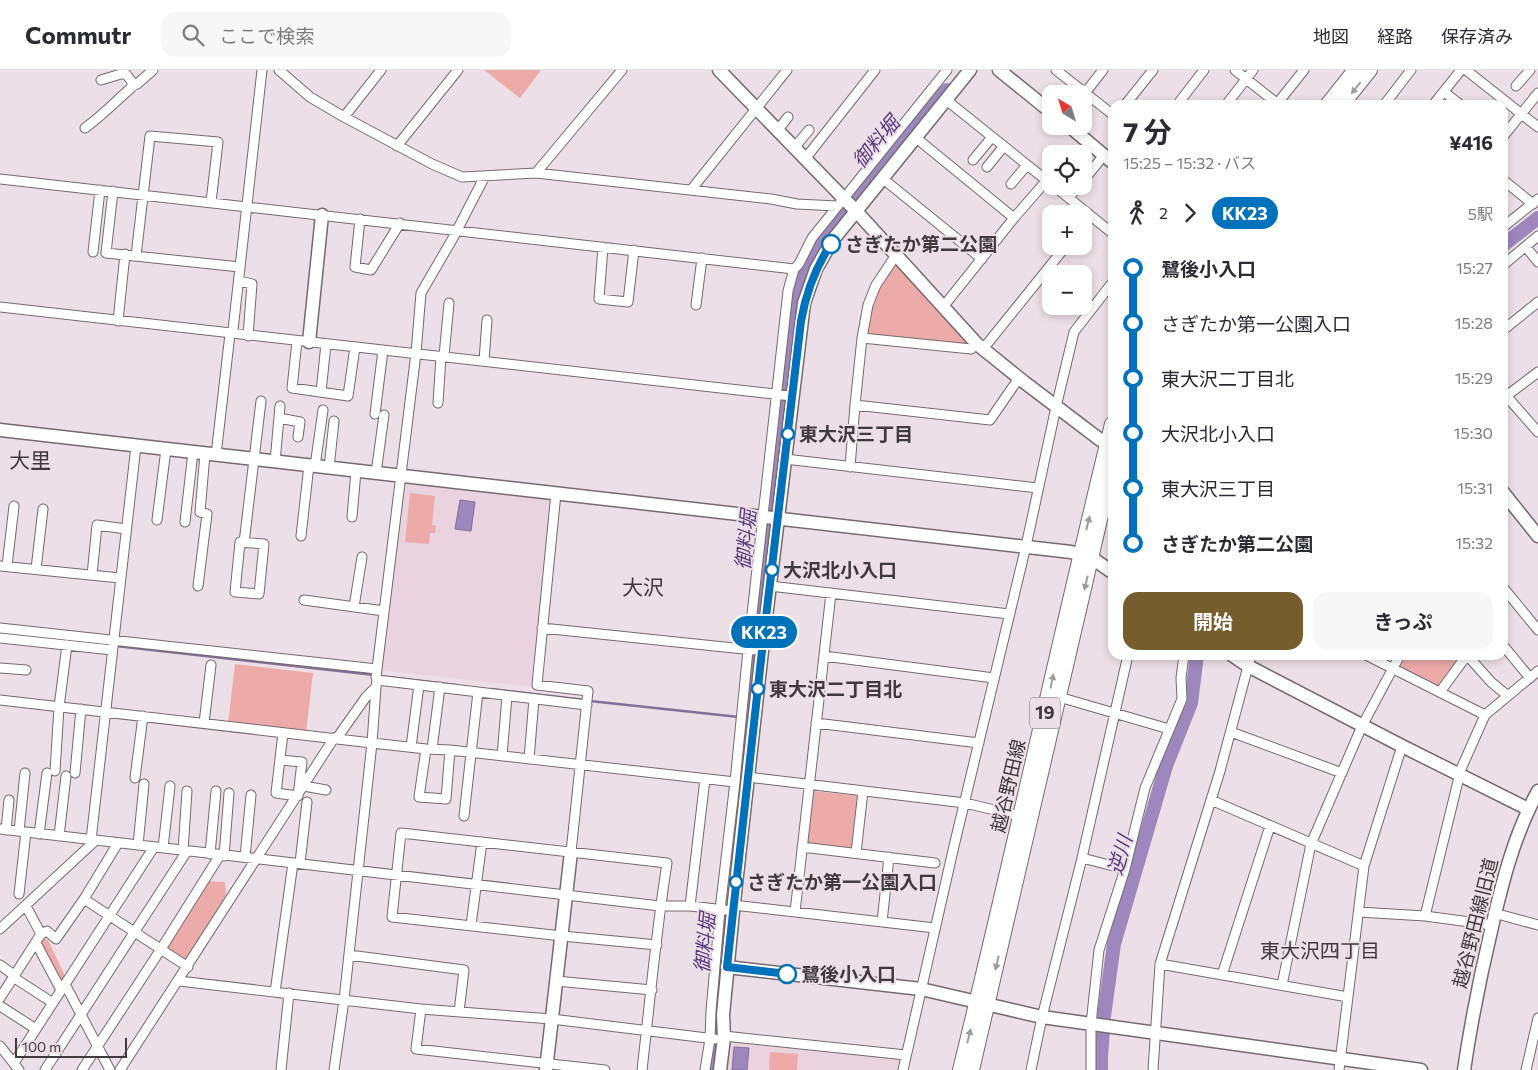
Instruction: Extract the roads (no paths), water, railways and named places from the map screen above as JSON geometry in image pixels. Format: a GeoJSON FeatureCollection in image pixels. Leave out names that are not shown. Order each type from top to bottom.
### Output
{"type":"FeatureCollection","features":[{"type":"Feature","properties":{"kind":"main road"},"geometry":{"type":"LineString","coordinates":[[1331,100],[1355,70]]}},
{"type":"Feature","properties":{"kind":"main road"},"geometry":{"type":"LineString","coordinates":[[1346,100],[1370,70]]}},
{"type":"Feature","properties":{"kind":"main road","name":"越谷野田線"},"geometry":{"type":"LineString","coordinates":[[960,1070],[983,1003],[1059,697],[1108,441]]}},
{"type":"Feature","properties":{"kind":"main road","name":"越谷野田線"},"geometry":{"type":"LineString","coordinates":[[972,1070],[983,1003],[1020,816],[1086,556],[1108,482]]}},
{"type":"Feature","properties":{"kind":"street"},"geometry":{"type":"LineString","coordinates":[[85,128],[100,117],[132,86],[154,70]]}},
{"type":"Feature","properties":{"kind":"street"},"geometry":{"type":"LineString","coordinates":[[185,522],[205,453],[230,334],[233,330],[262,70]]}},
{"type":"Feature","properties":{"kind":"street"},"geometry":{"type":"LineString","coordinates":[[279,70],[290,74],[310,97],[344,117],[397,146],[462,177],[536,173],[771,199],[797,204],[847,205]]}},
{"type":"Feature","properties":{"kind":"street"},"geometry":{"type":"LineString","coordinates":[[344,117],[381,70]]}},
{"type":"Feature","properties":{"kind":"street"},"geometry":{"type":"LineString","coordinates":[[397,146],[458,70]]}},
{"type":"Feature","properties":{"kind":"street"},"geometry":{"type":"LineString","coordinates":[[536,173],[622,70]]}},
{"type":"Feature","properties":{"kind":"street"},"geometry":{"type":"LineString","coordinates":[[719,70],[896,255],[980,347],[1107,445]]}},
{"type":"Feature","properties":{"kind":"street"},"geometry":{"type":"LineString","coordinates":[[691,190],[787,70]]}},
{"type":"Feature","properties":{"kind":"street"},"geometry":{"type":"LineString","coordinates":[[805,159],[875,70]]}},
{"type":"Feature","properties":{"kind":"street"},"geometry":{"type":"LineString","coordinates":[[720,1070],[717,1039],[711,1011],[748,777],[755,650],[770,518],[785,459],[791,396],[804,302],[809,286],[847,205],[947,70]]}},
{"type":"Feature","properties":{"kind":"street"},"geometry":{"type":"LineString","coordinates":[[705,1070],[717,1039],[723,1015],[727,967],[728,909],[735,782],[741,717],[770,586],[770,518],[777,394],[788,291],[794,269],[799,264],[812,238],[847,205],[882,178],[970,70]]}},
{"type":"Feature","properties":{"kind":"street"},"geometry":{"type":"LineString","coordinates":[[999,70],[1042,105]]}},
{"type":"Feature","properties":{"kind":"street"},"geometry":{"type":"LineString","coordinates":[[1056,70],[1076,85]]}},
{"type":"Feature","properties":{"kind":"street"},"geometry":{"type":"LineString","coordinates":[[1090,85],[1102,70]]}},
{"type":"Feature","properties":{"kind":"street"},"geometry":{"type":"LineString","coordinates":[[1129,100],[1153,70]]}},
{"type":"Feature","properties":{"kind":"street"},"geometry":{"type":"LineString","coordinates":[[1181,100],[1204,70]]}},
{"type":"Feature","properties":{"kind":"street"},"geometry":{"type":"LineString","coordinates":[[1235,70],[1272,100]]}},
{"type":"Feature","properties":{"kind":"street"},"geometry":{"type":"LineString","coordinates":[[1230,100],[1253,70]]}},
{"type":"Feature","properties":{"kind":"street"},"geometry":{"type":"LineString","coordinates":[[1280,100],[1304,70]]}},
{"type":"Feature","properties":{"kind":"street"},"geometry":{"type":"LineString","coordinates":[[1388,100],[1411,70]]}},
{"type":"Feature","properties":{"kind":"street"},"geometry":{"type":"LineString","coordinates":[[1437,100],[1461,70]]}},
{"type":"Feature","properties":{"kind":"street"},"geometry":{"type":"LineString","coordinates":[[1466,70],[1504,100]]}},
{"type":"Feature","properties":{"kind":"street"},"geometry":{"type":"LineString","coordinates":[[1516,86],[1530,70]]}},
{"type":"Feature","properties":{"kind":"street"},"geometry":{"type":"LineString","coordinates":[[100,80],[126,74],[132,82],[132,86]]}},
{"type":"Feature","properties":{"kind":"street"},"geometry":{"type":"LineString","coordinates":[[1444,92],[1454,100]]}},
{"type":"Feature","properties":{"kind":"street"},"geometry":{"type":"LineString","coordinates":[[1508,132],[1538,93]]}},
{"type":"Feature","properties":{"kind":"street"},"geometry":{"type":"LineString","coordinates":[[1092,98],[1108,111]]}},
{"type":"Feature","properties":{"kind":"street"},"geometry":{"type":"LineString","coordinates":[[945,99],[1042,176]]}},
{"type":"Feature","properties":{"kind":"street"},"geometry":{"type":"LineString","coordinates":[[1508,103],[1538,127]]}},
{"type":"Feature","properties":{"kind":"street"},"geometry":{"type":"LineString","coordinates":[[778,131],[788,117]]}},
{"type":"Feature","properties":{"kind":"street"},"geometry":{"type":"LineString","coordinates":[[794,148],[809,130]]}},
{"type":"Feature","properties":{"kind":"street"},"geometry":{"type":"LineString","coordinates":[[1079,135],[1108,158],[1092,173]]}},
{"type":"Feature","properties":{"kind":"street"},"geometry":{"type":"LineString","coordinates":[[136,256],[150,136],[218,142],[211,202]]}},
{"type":"Feature","properties":{"kind":"street"},"geometry":{"type":"LineString","coordinates":[[915,137],[1014,218]]}},
{"type":"Feature","properties":{"kind":"street"},"geometry":{"type":"LineString","coordinates":[[973,160],[992,137]]}},
{"type":"Feature","properties":{"kind":"street"},"geometry":{"type":"LineString","coordinates":[[987,167],[1004,146]]}},
{"type":"Feature","properties":{"kind":"street"},"geometry":{"type":"LineString","coordinates":[[1011,184],[1027,164]]}},
{"type":"Feature","properties":{"kind":"street"},"geometry":{"type":"LineString","coordinates":[[334,1070],[344,1000],[372,743],[377,669],[416,353],[421,293],[485,176]]}},
{"type":"Feature","properties":{"kind":"street"},"geometry":{"type":"LineString","coordinates":[[882,178],[982,259]]}},
{"type":"Feature","properties":{"kind":"street"},"geometry":{"type":"LineString","coordinates":[[0,179],[794,269]]}},
{"type":"Feature","properties":{"kind":"street"},"geometry":{"type":"LineString","coordinates":[[1508,183],[1536,201],[1508,223]]}},
{"type":"Feature","properties":{"kind":"street"},"geometry":{"type":"LineString","coordinates":[[92,252],[100,190]]}},
{"type":"Feature","properties":{"kind":"street"},"geometry":{"type":"LineString","coordinates":[[113,191],[106,252],[240,267]]}},
{"type":"Feature","properties":{"kind":"street"},"geometry":{"type":"LineString","coordinates":[[943,307],[1014,218],[1042,192]]}},
{"type":"Feature","properties":{"kind":"street"},"geometry":{"type":"LineString","coordinates":[[1065,195],[1078,205]]}},
{"type":"Feature","properties":{"kind":"street"},"geometry":{"type":"LineString","coordinates":[[322,215],[303,341],[292,388],[348,396],[355,347]]}},
{"type":"Feature","properties":{"kind":"street"},"geometry":{"type":"LineString","coordinates":[[1092,217],[1108,230]]}},
{"type":"Feature","properties":{"kind":"street"},"geometry":{"type":"LineString","coordinates":[[360,219],[355,267],[371,270],[400,223]]}},
{"type":"Feature","properties":{"kind":"street"},"geometry":{"type":"LineString","coordinates":[[1508,261],[1538,236]]}},
{"type":"Feature","properties":{"kind":"street"},"geometry":{"type":"LineString","coordinates":[[603,247],[599,299],[628,302],[634,250]]}},
{"type":"Feature","properties":{"kind":"street"},"geometry":{"type":"LineString","coordinates":[[1526,247],[1538,262]]}},
{"type":"Feature","properties":{"kind":"street"},"geometry":{"type":"LineString","coordinates":[[118,321],[125,254]]}},
{"type":"Feature","properties":{"kind":"street"},"geometry":{"type":"LineString","coordinates":[[850,467],[862,338],[868,305],[876,285],[896,255]]}},
{"type":"Feature","properties":{"kind":"street"},"geometry":{"type":"LineString","coordinates":[[862,338],[971,349],[980,347],[1058,255]]}},
{"type":"Feature","properties":{"kind":"street"},"geometry":{"type":"LineString","coordinates":[[696,305],[702,258]]}},
{"type":"Feature","properties":{"kind":"street"},"geometry":{"type":"LineString","coordinates":[[238,281],[252,284],[248,336]]}},
{"type":"Feature","properties":{"kind":"street"},"geometry":{"type":"LineString","coordinates":[[903,1070],[1026,546],[1074,332],[1108,288]]}},
{"type":"Feature","properties":{"kind":"street"},"geometry":{"type":"LineString","coordinates":[[1508,325],[1538,302]]}},
{"type":"Feature","properties":{"kind":"street"},"geometry":{"type":"LineString","coordinates":[[438,403],[449,303]]}},
{"type":"Feature","properties":{"kind":"street"},"geometry":{"type":"LineString","coordinates":[[0,307],[791,396]]}},
{"type":"Feature","properties":{"kind":"street"},"geometry":{"type":"LineString","coordinates":[[484,361],[488,320]]}},
{"type":"Feature","properties":{"kind":"street"},"geometry":{"type":"LineString","coordinates":[[321,392],[326,344]]}},
{"type":"Feature","properties":{"kind":"street"},"geometry":{"type":"LineString","coordinates":[[376,473],[383,350]]}},
{"type":"Feature","properties":{"kind":"street"},"geometry":{"type":"LineString","coordinates":[[1508,392],[1538,372]]}},
{"type":"Feature","properties":{"kind":"street"},"geometry":{"type":"LineString","coordinates":[[855,405],[990,420],[1019,378]]}},
{"type":"Feature","properties":{"kind":"street"},"geometry":{"type":"LineString","coordinates":[[1508,399],[1538,432]]}},
{"type":"Feature","properties":{"kind":"street"},"geometry":{"type":"LineString","coordinates":[[244,543],[261,401]]}},
{"type":"Feature","properties":{"kind":"street"},"geometry":{"type":"LineString","coordinates":[[275,462],[280,406]]}},
{"type":"Feature","properties":{"kind":"street"},"geometry":{"type":"LineString","coordinates":[[301,536],[323,410]]}},
{"type":"Feature","properties":{"kind":"street"},"geometry":{"type":"LineString","coordinates":[[279,418],[300,422],[298,437]]}},
{"type":"Feature","properties":{"kind":"street"},"geometry":{"type":"LineString","coordinates":[[329,468],[334,421]]}},
{"type":"Feature","properties":{"kind":"street"},"geometry":{"type":"LineString","coordinates":[[0,430],[1026,546],[1086,556],[1108,570]]}},
{"type":"Feature","properties":{"kind":"street"},"geometry":{"type":"LineString","coordinates":[[0,929],[93,840],[105,712],[136,446]]}},
{"type":"Feature","properties":{"kind":"street"},"geometry":{"type":"LineString","coordinates":[[157,520],[166,449]]}},
{"type":"Feature","properties":{"kind":"street"},"geometry":{"type":"LineString","coordinates":[[198,586],[207,514],[200,512],[205,453]]}},
{"type":"Feature","properties":{"kind":"street"},"geometry":{"type":"LineString","coordinates":[[785,459],[1038,488]]}},
{"type":"Feature","properties":{"kind":"street"},"geometry":{"type":"LineString","coordinates":[[352,517],[356,471]]}},
{"type":"Feature","properties":{"kind":"street"},"geometry":{"type":"LineString","coordinates":[[547,1067],[588,691],[537,685],[556,494]]}},
{"type":"Feature","properties":{"kind":"street"},"geometry":{"type":"LineString","coordinates":[[1508,498],[1538,536]]}},
{"type":"Feature","properties":{"kind":"street"},"geometry":{"type":"LineString","coordinates":[[14,506],[3,566],[120,578]]}},
{"type":"Feature","properties":{"kind":"street"},"geometry":{"type":"LineString","coordinates":[[36,569],[42,509]]}},
{"type":"Feature","properties":{"kind":"street"},"geometry":{"type":"LineString","coordinates":[[92,575],[98,525],[126,529]]}},
{"type":"Feature","properties":{"kind":"street"},"geometry":{"type":"LineString","coordinates":[[240,542],[244,543],[264,544],[259,594],[236,592],[240,542]]}},
{"type":"Feature","properties":{"kind":"street"},"geometry":{"type":"LineString","coordinates":[[354,607],[362,557]]}},
{"type":"Feature","properties":{"kind":"street"},"geometry":{"type":"LineString","coordinates":[[770,586],[1009,614]]}},
{"type":"Feature","properties":{"kind":"street"},"geometry":{"type":"LineString","coordinates":[[795,912],[831,593]]}},
{"type":"Feature","properties":{"kind":"street"},"geometry":{"type":"LineString","coordinates":[[1508,593],[1538,630]]}},
{"type":"Feature","properties":{"kind":"street"},"geometry":{"type":"LineString","coordinates":[[304,600],[384,611]]}},
{"type":"Feature","properties":{"kind":"street"},"geometry":{"type":"LineString","coordinates":[[0,628],[113,645],[377,669]]}},
{"type":"Feature","properties":{"kind":"street"},"geometry":{"type":"LineString","coordinates":[[542,628],[755,650]]}},
{"type":"Feature","properties":{"kind":"street"},"geometry":{"type":"LineString","coordinates":[[0,638],[67,645],[113,645]]}},
{"type":"Feature","properties":{"kind":"street"},"geometry":{"type":"LineString","coordinates":[[39,834],[51,772],[67,645]]}},
{"type":"Feature","properties":{"kind":"street"},"geometry":{"type":"LineString","coordinates":[[1508,651],[1530,678]]}},
{"type":"Feature","properties":{"kind":"street"},"geometry":{"type":"LineString","coordinates":[[824,656],[994,678]]}},
{"type":"Feature","properties":{"kind":"street"},"geometry":{"type":"LineString","coordinates":[[1032,1070],[1042,1017],[1082,858],[1127,660]]}},
{"type":"Feature","properties":{"kind":"street"},"geometry":{"type":"LineString","coordinates":[[1091,1070],[1099,950],[1125,869],[1145,788],[1182,699],[1181,678],[1183,660]]}},
{"type":"Feature","properties":{"kind":"street"},"geometry":{"type":"LineString","coordinates":[[1153,1070],[1160,964],[1212,800],[1249,660],[1362,726],[1528,809]]}},
{"type":"Feature","properties":{"kind":"street"},"geometry":{"type":"LineString","coordinates":[[1376,660],[1485,715]]}},
{"type":"Feature","properties":{"kind":"street"},"geometry":{"type":"LineString","coordinates":[[1282,985],[1311,844],[1362,726],[1397,660]]}},
{"type":"Feature","properties":{"kind":"street"},"geometry":{"type":"LineString","coordinates":[[1440,692],[1463,660]]}},
{"type":"Feature","properties":{"kind":"street"},"geometry":{"type":"LineString","coordinates":[[1471,660],[1491,682],[1508,696]]}},
{"type":"Feature","properties":{"kind":"street"},"geometry":{"type":"LineString","coordinates":[[204,723],[211,664]]}},
{"type":"Feature","properties":{"kind":"street"},"geometry":{"type":"LineString","coordinates":[[0,668],[26,670]]}},
{"type":"Feature","properties":{"kind":"street"},"geometry":{"type":"LineString","coordinates":[[1425,916],[1460,776],[1485,715],[1538,671]]}},
{"type":"Feature","properties":{"kind":"street"},"geometry":{"type":"LineString","coordinates":[[376,684],[418,685],[587,705]]}},
{"type":"Feature","properties":{"kind":"street"},"geometry":{"type":"LineString","coordinates":[[120,1070],[304,786],[336,738],[376,684]]}},
{"type":"Feature","properties":{"kind":"street"},"geometry":{"type":"LineString","coordinates":[[411,747],[418,685]]}},
{"type":"Feature","properties":{"kind":"street"},"geometry":{"type":"LineString","coordinates":[[440,688],[419,797],[446,799],[450,750]]}},
{"type":"Feature","properties":{"kind":"street"},"geometry":{"type":"LineString","coordinates":[[464,816],[478,692]]}},
{"type":"Feature","properties":{"kind":"street"},"geometry":{"type":"LineString","coordinates":[[502,756],[507,696]]}},
{"type":"Feature","properties":{"kind":"street"},"geometry":{"type":"LineString","coordinates":[[1059,697],[1169,729]]}},
{"type":"Feature","properties":{"kind":"street"},"geometry":{"type":"LineString","coordinates":[[529,759],[534,699]]}},
{"type":"Feature","properties":{"kind":"street"},"geometry":{"type":"LineString","coordinates":[[0,700],[735,782]]}},
{"type":"Feature","properties":{"kind":"street"},"geometry":{"type":"LineString","coordinates":[[59,836],[81,709]]}},
{"type":"Feature","properties":{"kind":"street"},"geometry":{"type":"LineString","coordinates":[[135,778],[143,716]]}},
{"type":"Feature","properties":{"kind":"street"},"geometry":{"type":"LineString","coordinates":[[816,723],[979,743]]}},
{"type":"Feature","properties":{"kind":"street"},"geometry":{"type":"LineString","coordinates":[[1231,732],[1342,773]]}},
{"type":"Feature","properties":{"kind":"street"},"geometry":{"type":"LineString","coordinates":[[283,733],[276,793],[298,796]]}},
{"type":"Feature","properties":{"kind":"street"},"geometry":{"type":"LineString","coordinates":[[1340,1065],[1364,866],[1402,746]]}},
{"type":"Feature","properties":{"kind":"street"},"geometry":{"type":"LineString","coordinates":[[280,760],[302,762],[298,796]]}},
{"type":"Feature","properties":{"kind":"street"},"geometry":{"type":"LineString","coordinates":[[19,894],[25,773]]}},
{"type":"Feature","properties":{"kind":"street"},"geometry":{"type":"LineString","coordinates":[[748,777],[965,803],[1020,816]]}},
{"type":"Feature","properties":{"kind":"street"},"geometry":{"type":"LineString","coordinates":[[690,906],[705,778]]}},
{"type":"Feature","properties":{"kind":"street"},"geometry":{"type":"LineString","coordinates":[[138,845],[144,784]]}},
{"type":"Feature","properties":{"kind":"street"},"geometry":{"type":"LineString","coordinates":[[0,1046],[16,1066],[36,1029],[109,916],[158,848],[170,786]]}},
{"type":"Feature","properties":{"kind":"street"},"geometry":{"type":"LineString","coordinates":[[304,786],[326,790]]}},
{"type":"Feature","properties":{"kind":"street"},"geometry":{"type":"LineString","coordinates":[[45,1070],[185,851],[187,791]]}},
{"type":"Feature","properties":{"kind":"street"},"geometry":{"type":"LineString","coordinates":[[216,791],[218,855]]}},
{"type":"Feature","properties":{"kind":"street","name":"越谷野田線旧道"},"geometry":{"type":"LineString","coordinates":[[1464,1070],[1471,1025],[1493,919],[1517,835],[1538,791]]}},
{"type":"Feature","properties":{"kind":"street"},"geometry":{"type":"LineString","coordinates":[[856,853],[863,792]]}},
{"type":"Feature","properties":{"kind":"street"},"geometry":{"type":"LineString","coordinates":[[82,1070],[161,949],[218,855],[229,793]]}},
{"type":"Feature","properties":{"kind":"street"},"geometry":{"type":"LineString","coordinates":[[245,857],[251,795]]}},
{"type":"Feature","properties":{"kind":"street"},"geometry":{"type":"LineString","coordinates":[[9,800],[3,829],[22,832],[476,883],[660,906],[795,912],[935,928]]}},
{"type":"Feature","properties":{"kind":"street"},"geometry":{"type":"LineString","coordinates":[[1212,800],[1364,866]]}},
{"type":"Feature","properties":{"kind":"street"},"geometry":{"type":"LineString","coordinates":[[275,992],[307,802]]}},
{"type":"Feature","properties":{"kind":"street"},"geometry":{"type":"LineString","coordinates":[[1222,975],[1270,826]]}},
{"type":"Feature","properties":{"kind":"street"},"geometry":{"type":"LineString","coordinates":[[642,1070],[657,945],[660,906],[667,863],[401,833],[392,917],[657,945]]}},
{"type":"Feature","properties":{"kind":"street"},"geometry":{"type":"LineString","coordinates":[[471,926],[482,842]]}},
{"type":"Feature","properties":{"kind":"street"},"geometry":{"type":"LineString","coordinates":[[0,998],[41,934],[47,931],[56,939],[84,899],[118,843]]}},
{"type":"Feature","properties":{"kind":"street"},"geometry":{"type":"LineString","coordinates":[[802,847],[935,862]]}},
{"type":"Feature","properties":{"kind":"street"},"geometry":{"type":"LineString","coordinates":[[882,922],[889,857]]}},
{"type":"Feature","properties":{"kind":"street"},"geometry":{"type":"LineString","coordinates":[[1082,858],[1125,869]]}},
{"type":"Feature","properties":{"kind":"street"},"geometry":{"type":"LineString","coordinates":[[84,899],[188,967]]}},
{"type":"Feature","properties":{"kind":"street"},"geometry":{"type":"LineString","coordinates":[[26,906],[41,934]]}},
{"type":"Feature","properties":{"kind":"street"},"geometry":{"type":"LineString","coordinates":[[1359,912],[1493,919],[1538,925]]}},
{"type":"Feature","properties":{"kind":"street"},"geometry":{"type":"LineString","coordinates":[[36,943],[63,987],[82,1013],[110,1070]]}},
{"type":"Feature","properties":{"kind":"street"},"geometry":{"type":"LineString","coordinates":[[349,955],[464,970],[460,1012]]}},
{"type":"Feature","properties":{"kind":"street"},"geometry":{"type":"LineString","coordinates":[[1160,964],[1348,996]]}},
{"type":"Feature","properties":{"kind":"street"},"geometry":{"type":"LineString","coordinates":[[0,965],[53,1002]]}},
{"type":"Feature","properties":{"kind":"street"},"geometry":{"type":"LineString","coordinates":[[727,967],[921,989],[1042,1017],[1155,1033],[1340,1065],[1421,1070]]}},
{"type":"Feature","properties":{"kind":"street"},"geometry":{"type":"LineString","coordinates":[[178,981],[460,1012],[552,1019],[717,1039],[906,1055]]}},
{"type":"Feature","properties":{"kind":"street"},"geometry":{"type":"LineString","coordinates":[[556,981],[652,990]]}},
{"type":"Feature","properties":{"kind":"street"},"geometry":{"type":"LineString","coordinates":[[281,1070],[289,993]]}},
{"type":"Feature","properties":{"kind":"street"},"geometry":{"type":"LineString","coordinates":[[0,1006],[36,1029]]}},
{"type":"Feature","properties":{"kind":"street"},"geometry":{"type":"LineString","coordinates":[[421,1008],[416,1049],[547,1067],[605,1070]]}},
{"type":"Feature","properties":{"kind":"street"},"geometry":{"type":"LineString","coordinates":[[1526,1070],[1538,1018]]}},
{"type":"Feature","properties":{"kind":"waterway","name":"御料堀"},"geometry":{"type":"LineString","coordinates":[[741,786],[767,548],[768,521],[798,310],[799,287],[804,268],[860,193],[947,90]]}},
{"type":"Feature","properties":{"kind":"waterway","name":"逆川"},"geometry":{"type":"LineString","coordinates":[[1508,241],[1538,218]]}},
{"type":"Feature","properties":{"kind":"waterway"},"geometry":{"type":"LineString","coordinates":[[0,633],[73,641]]}},
{"type":"Feature","properties":{"kind":"waterway"},"geometry":{"type":"LineString","coordinates":[[116,646],[374,675]]}},
{"type":"Feature","properties":{"kind":"waterway","name":"逆川"},"geometry":{"type":"LineString","coordinates":[[1101,1070],[1104,1016],[1114,944],[1166,766],[1191,703],[1196,660]]}},
{"type":"Feature","properties":{"kind":"waterway"},"geometry":{"type":"LineString","coordinates":[[379,676],[456,685]]}},
{"type":"Feature","properties":{"kind":"waterway"},"geometry":{"type":"LineString","coordinates":[[491,689],[585,700]]}},
{"type":"Feature","properties":{"kind":"waterway"},"geometry":{"type":"LineString","coordinates":[[590,701],[739,717]]}},
{"type":"Feature","properties":{"kind":"waterway","name":"御料堀"},"geometry":{"type":"LineString","coordinates":[[712,1070],[726,917]]}},
{"type":"Feature","properties":{"kind":"place","name":"さぎたか第二公園"},"geometry":{"type":"Point","coordinates":[831,244]}},
{"type":"Feature","properties":{"kind":"place","name":"東大沢三丁目"},"geometry":{"type":"Point","coordinates":[788,434]}},
{"type":"Feature","properties":{"kind":"place","name":"大沢北小入口"},"geometry":{"type":"Point","coordinates":[772,570]}},
{"type":"Feature","properties":{"kind":"place","name":"東大沢二丁目北"},"geometry":{"type":"Point","coordinates":[758,689]}},
{"type":"Feature","properties":{"kind":"place","name":"さぎたか第一公園入口"},"geometry":{"type":"Point","coordinates":[736,882]}},
{"type":"Feature","properties":{"kind":"place","name":"鷺後小入口"},"geometry":{"type":"Point","coordinates":[787,974]}},
{"type":"Feature","properties":{"kind":"district","name":"大里"},"geometry":{"type":"Point","coordinates":[30,461]}},
{"type":"Feature","properties":{"kind":"district","name":"大沢"},"geometry":{"type":"Point","coordinates":[643,588]}},
{"type":"Feature","properties":{"kind":"district","name":"東大沢四丁目"},"geometry":{"type":"Point","coordinates":[1320,951]}}]}
